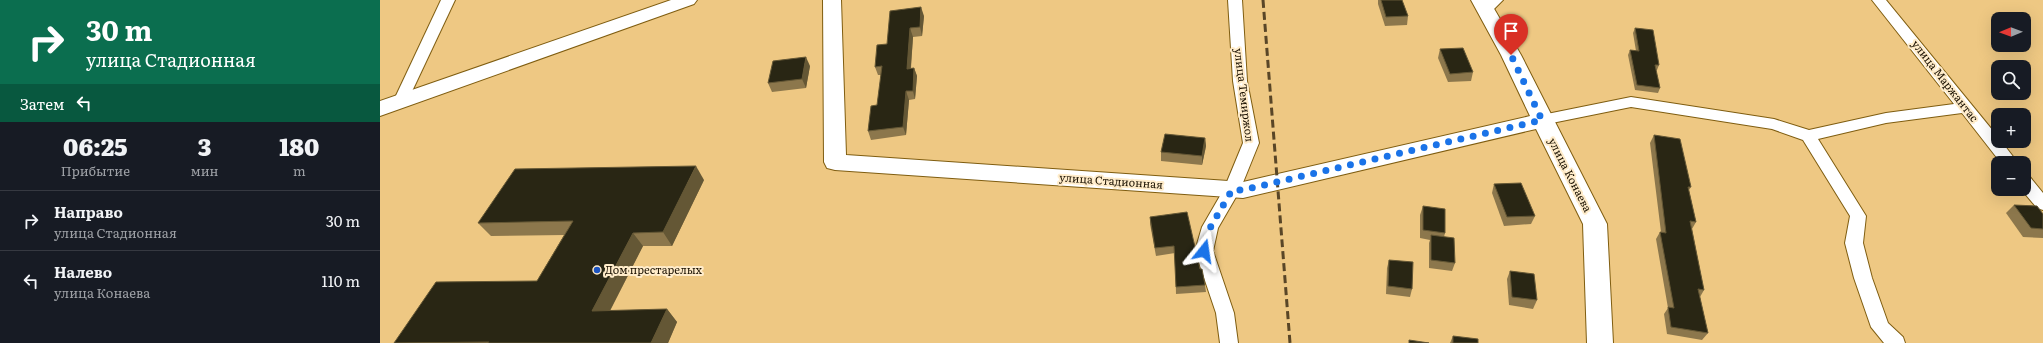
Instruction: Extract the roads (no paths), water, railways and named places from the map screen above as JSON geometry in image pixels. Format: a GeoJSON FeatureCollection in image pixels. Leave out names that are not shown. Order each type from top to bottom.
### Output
{"type":"FeatureCollection","features":[{"type":"Feature","properties":{"kind":"street"},"geometry":{"type":"LineString","coordinates":[[400,102],[448,0]]}},
{"type":"Feature","properties":{"kind":"street"},"geometry":{"type":"LineString","coordinates":[[380,109],[688,0]]}},
{"type":"Feature","properties":{"kind":"street","name":"улица Стадионная"},"geometry":{"type":"LineString","coordinates":[[832,0],[835,162],[1243,190],[1542,120]]}},
{"type":"Feature","properties":{"kind":"street","name":"улица Темиржол"},"geometry":{"type":"LineString","coordinates":[[1229,343],[1225,313],[1204,251],[1210,228],[1232,190],[1251,143],[1240,81],[1235,0]]}},
{"type":"Feature","properties":{"kind":"street","name":"улица Маржантас"},"geometry":{"type":"LineString","coordinates":[[1879,0],[2004,156]]}},
{"type":"Feature","properties":{"kind":"street","name":"улица Конаева"},"geometry":{"type":"LineString","coordinates":[[1487,3],[1542,120],[1595,224],[1600,343]]}},
{"type":"Feature","properties":{"kind":"street"},"geometry":{"type":"LineString","coordinates":[[1542,120],[1631,102],[1774,124],[1808,136],[1838,128],[1928,110],[1966,108]]}},
{"type":"Feature","properties":{"kind":"street"},"geometry":{"type":"LineString","coordinates":[[1808,136],[1858,216],[1854,243],[1863,278],[1880,327],[1896,343]]}},
{"type":"Feature","properties":{"kind":"street"},"geometry":{"type":"LineString","coordinates":[[2031,189],[2043,204]]}},
{"type":"Feature","properties":{"kind":"railway"},"geometry":{"type":"LineString","coordinates":[[1263,0],[1290,343]]}},
{"type":"Feature","properties":{"kind":"place","name":"Дом престарелых"},"geometry":{"type":"Point","coordinates":[597,270]}}]}
